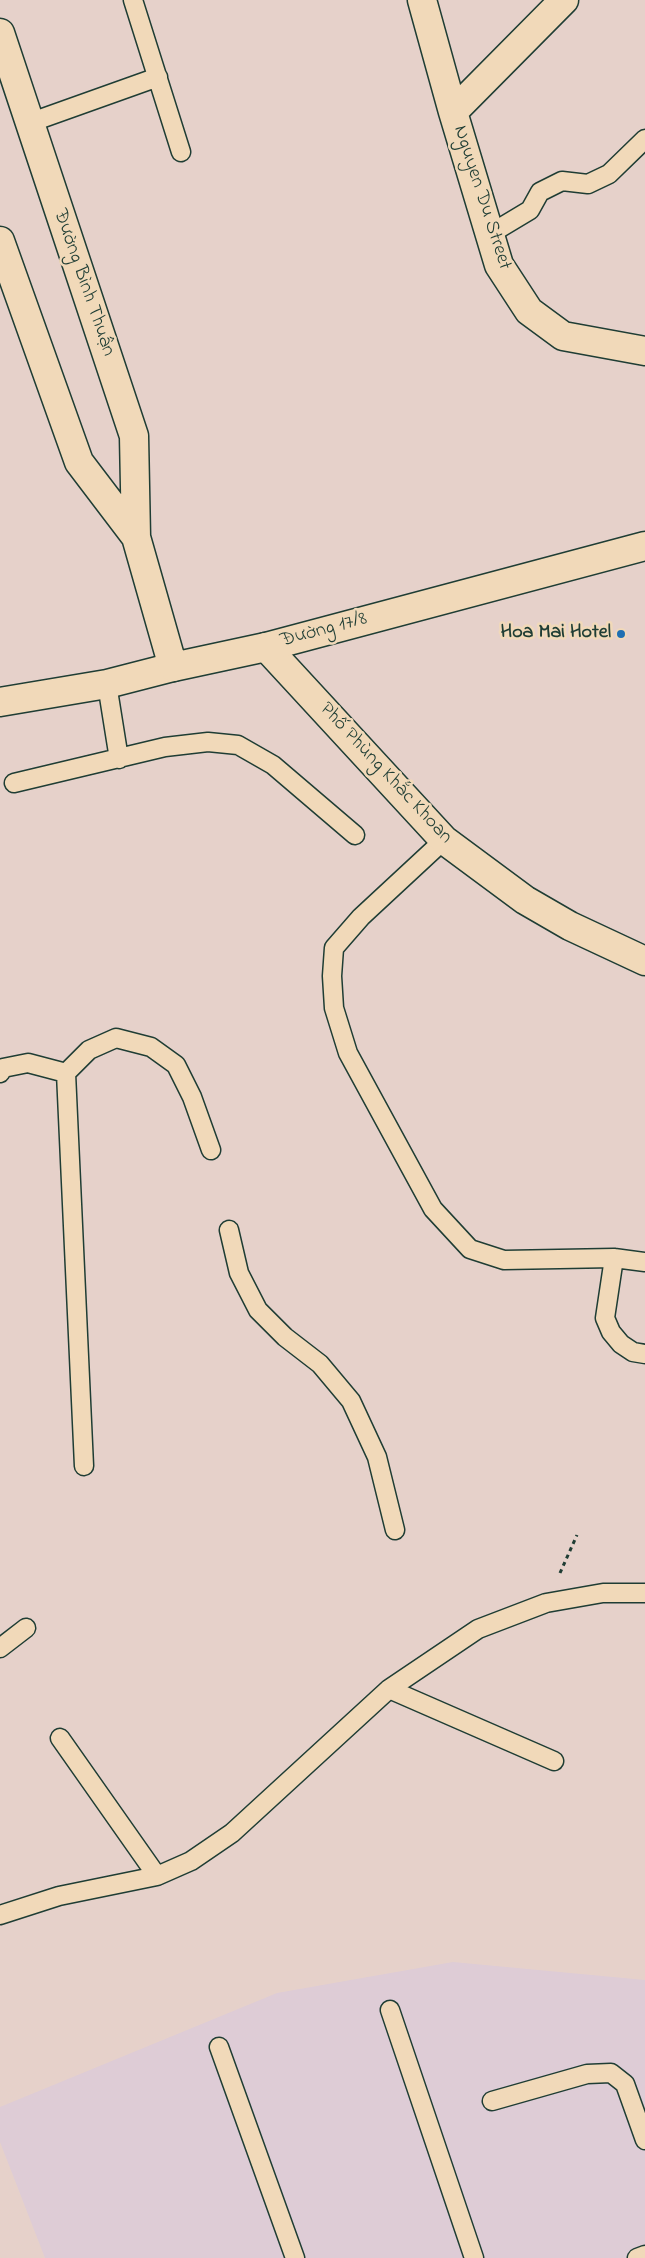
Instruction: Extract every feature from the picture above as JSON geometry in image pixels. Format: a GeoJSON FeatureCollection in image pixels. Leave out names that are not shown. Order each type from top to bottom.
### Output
{"type":"FeatureCollection","features":[{"type":"Feature","properties":{"kind":"main road"},"geometry":{"type":"LineString","coordinates":[[422,0],[453,112]]}},
{"type":"Feature","properties":{"kind":"main road","name":"Nguyen Du Street"},"geometry":{"type":"LineString","coordinates":[[564,0],[453,112],[499,265],[529,311],[563,336],[645,351]]}},
{"type":"Feature","properties":{"kind":"main road","name":"Đường Bình Thuận"},"geometry":{"type":"LineString","coordinates":[[0,33],[134,436],[136,537],[173,667]]}},
{"type":"Feature","properties":{"kind":"main road","name":"Đường Bình Thuận"},"geometry":{"type":"LineString","coordinates":[[0,241],[80,462],[136,537]]}},
{"type":"Feature","properties":{"kind":"main road","name":"Đường 17/8"},"geometry":{"type":"LineString","coordinates":[[0,702],[107,684],[173,667],[266,647],[645,546]]}},
{"type":"Feature","properties":{"kind":"main road","name":"Phố Phùng Khắc Khoan"},"geometry":{"type":"LineString","coordinates":[[266,647],[444,840],[525,900],[570,926],[645,961]]}},
{"type":"Feature","properties":{"kind":"lane"},"geometry":{"type":"LineString","coordinates":[[133,0],[180,152]]}},
{"type":"Feature","properties":{"kind":"lane"},"geometry":{"type":"LineString","coordinates":[[29,123],[158,77]]}},
{"type":"Feature","properties":{"kind":"lane"},"geometry":{"type":"LineString","coordinates":[[490,234],[530,210],[540,192],[562,181],[588,184],[609,174],[645,139]]}},
{"type":"Feature","properties":{"kind":"lane"},"geometry":{"type":"LineString","coordinates":[[107,684],[119,759]]}},
{"type":"Feature","properties":{"kind":"lane"},"geometry":{"type":"LineString","coordinates":[[14,782],[165,747],[200,743],[238,745],[273,765],[355,835]]}},
{"type":"Feature","properties":{"kind":"lane"},"geometry":{"type":"LineString","coordinates":[[444,840],[361,917],[334,948],[332,976],[334,1008],[348,1053],[433,1209],[470,1249],[504,1260],[614,1258],[645,1262]]}},
{"type":"Feature","properties":{"kind":"lane"},"geometry":{"type":"LineString","coordinates":[[84,1466],[66,1073],[89,1050],[116,1038],[151,1046],[176,1065],[192,1096],[210,1150]]}},
{"type":"Feature","properties":{"kind":"lane"},"geometry":{"type":"LineString","coordinates":[[0,1073],[3,1068],[28,1063],[66,1073]]}},
{"type":"Feature","properties":{"kind":"lane"},"geometry":{"type":"LineString","coordinates":[[229,1230],[239,1273],[258,1310],[285,1336],[320,1364],[351,1401],[377,1457],[395,1530]]}},
{"type":"Feature","properties":{"kind":"lane"},"geometry":{"type":"LineString","coordinates":[[614,1258],[605,1318],[611,1332],[621,1344],[633,1352],[645,1354]]}},
{"type":"Feature","properties":{"kind":"lane"},"geometry":{"type":"LineString","coordinates":[[0,1915],[59,1896],[157,1876],[190,1861],[232,1833],[389,1689],[478,1629],[546,1603],[603,1593],[645,1593]]}},
{"type":"Feature","properties":{"kind":"lane"},"geometry":{"type":"LineString","coordinates":[[0,1648],[26,1628]]}},
{"type":"Feature","properties":{"kind":"lane"},"geometry":{"type":"LineString","coordinates":[[389,1689],[554,1761]]}},
{"type":"Feature","properties":{"kind":"lane"},"geometry":{"type":"LineString","coordinates":[[60,1738],[157,1876]]}},
{"type":"Feature","properties":{"kind":"lane"},"geometry":{"type":"LineString","coordinates":[[390,2010],[474,2258]]}},
{"type":"Feature","properties":{"kind":"lane"},"geometry":{"type":"LineString","coordinates":[[219,2046],[295,2258]]}},
{"type":"Feature","properties":{"kind":"lane"},"geometry":{"type":"LineString","coordinates":[[492,2101],[587,2074],[611,2073],[626,2084],[645,2140]]}},
{"type":"Feature","properties":{"kind":"lane"},"geometry":{"type":"LineString","coordinates":[[637,2258],[645,2255]]}},
{"type":"Feature","properties":{"kind":"path"},"geometry":{"type":"LineString","coordinates":[[546,1603],[577,1535]]}},
{"type":"Feature","properties":{"kind":"shaded area"},"geometry":{"type":"Polygon","coordinates":[[[453,1962],[645,1980],[645,2258],[45,2258],[0,2142],[0,2107],[277,1993],[453,1962]]]}},
{"type":"Feature","properties":{"kind":"place","name":"Hoa Mai Hotel"},"geometry":{"type":"Point","coordinates":[621,634]}}]}
